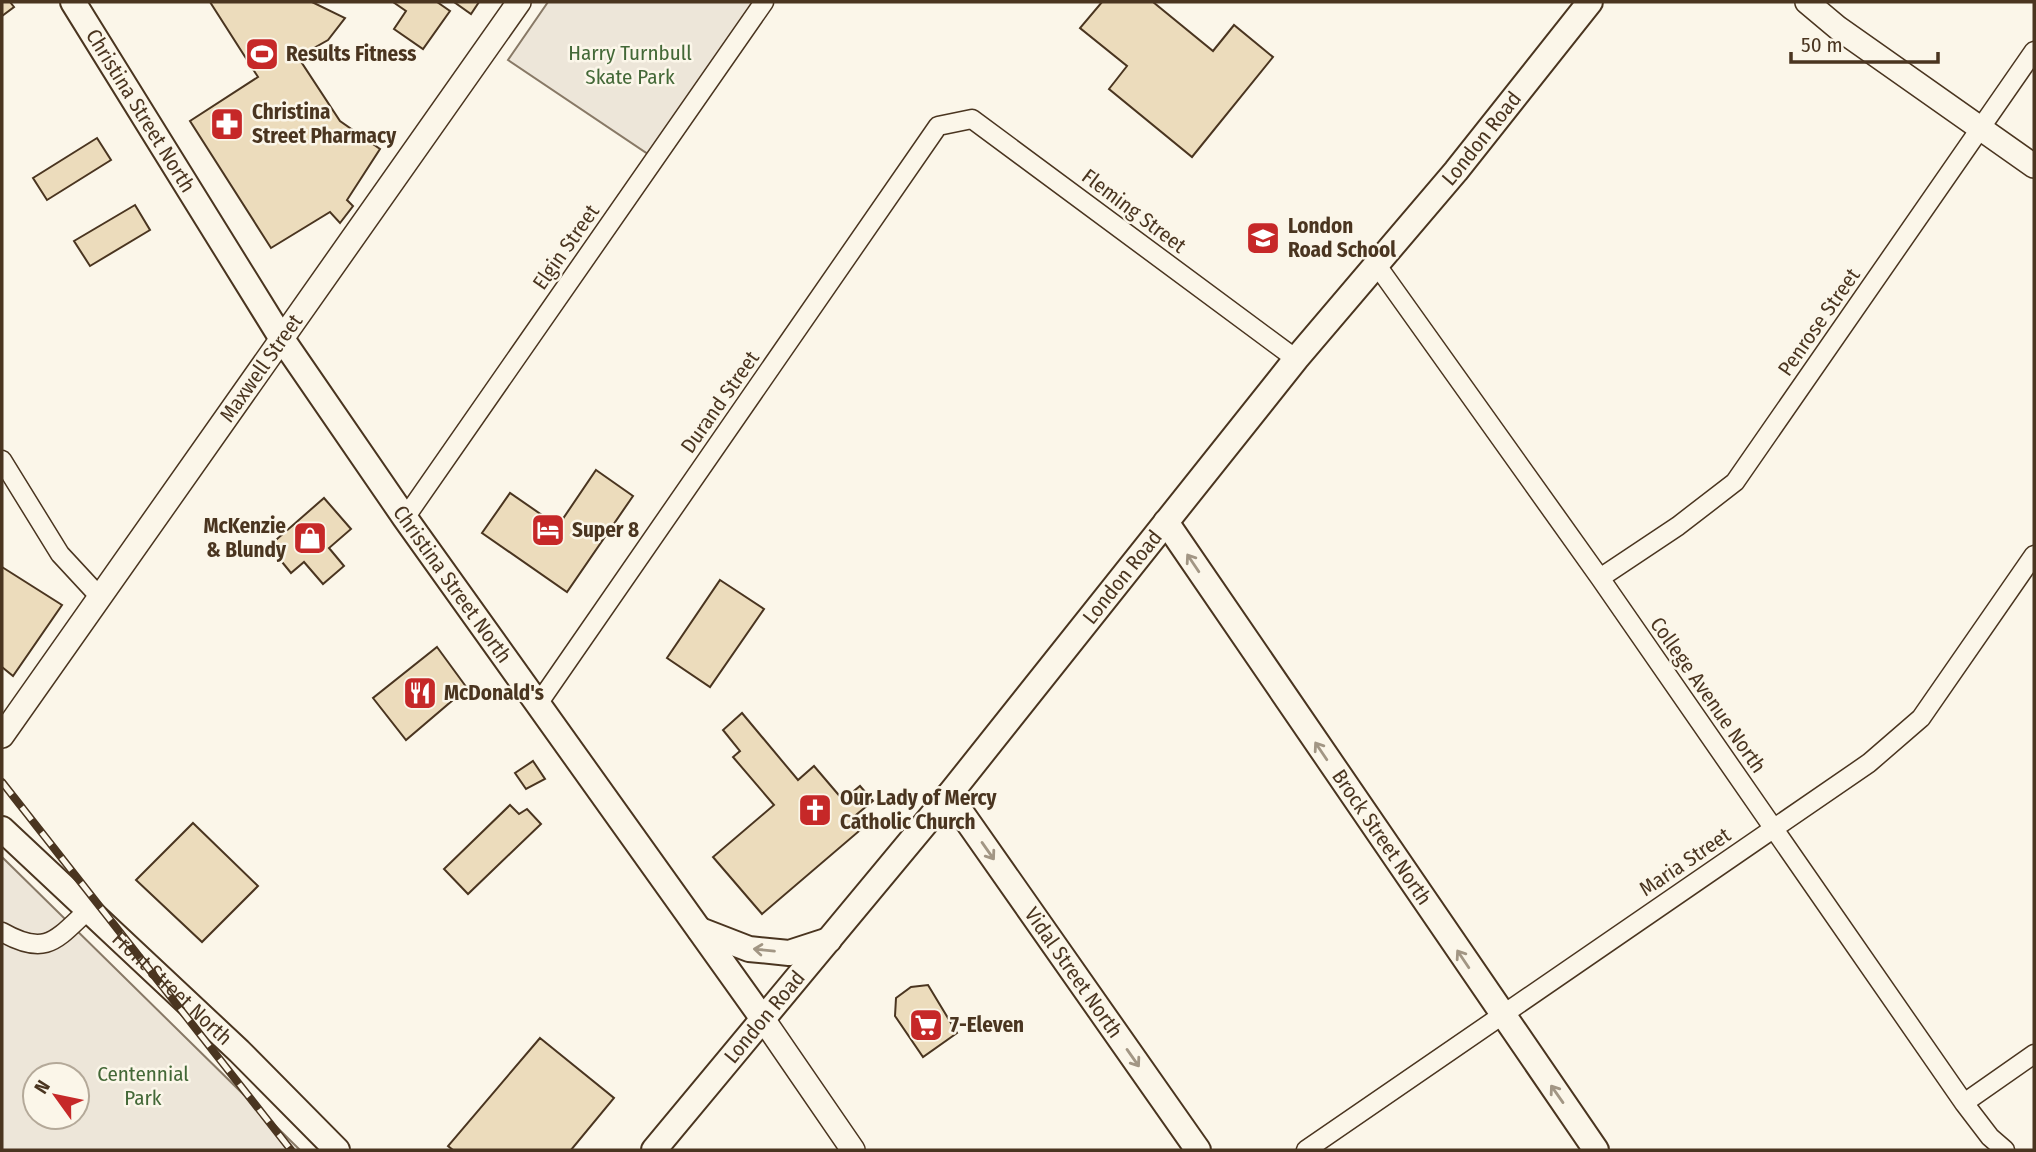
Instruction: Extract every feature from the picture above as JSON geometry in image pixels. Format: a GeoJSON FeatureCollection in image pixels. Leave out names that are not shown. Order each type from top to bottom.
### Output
{"type":"FeatureCollection","features":[{"type":"Feature","properties":{"kind":"main road","name":"Christina Street North"},"geometry":{"type":"LineString","coordinates":[[73,2],[282,340],[405,518],[763,1019]]}},
{"type":"Feature","properties":{"kind":"main road","name":"London Road"},"geometry":{"type":"LineString","coordinates":[[653,1150],[949,795],[1296,359],[1456,171],[1590,2]]}},
{"type":"Feature","properties":{"kind":"main road","name":"Brock Street North"},"geometry":{"type":"LineString","coordinates":[[1166,522],[1596,1150]]}},
{"type":"Feature","properties":{"kind":"main road","name":"Vidal Street North"},"geometry":{"type":"LineString","coordinates":[[949,795],[1198,1150]]}},
{"type":"Feature","properties":{"kind":"main road","name":"Front Street North"},"geometry":{"type":"LineString","coordinates":[[2,829],[239,1051],[337,1150]]}},
{"type":"Feature","properties":{"kind":"main road"},"geometry":{"type":"LineString","coordinates":[[700,930],[749,949],[789,953],[829,940]]}},
{"type":"Feature","properties":{"kind":"street","name":"Maxwell Street"},"geometry":{"type":"LineString","coordinates":[[2,736],[98,595],[282,340],[519,2]]}},
{"type":"Feature","properties":{"kind":"street","name":"Elgin Street"},"geometry":{"type":"LineString","coordinates":[[405,518],[764,2]]}},
{"type":"Feature","properties":{"kind":"street"},"geometry":{"type":"LineString","coordinates":[[1807,2],[1839,28],[2034,166]]}},
{"type":"Feature","properties":{"kind":"street","name":"Penrose Street"},"geometry":{"type":"LineString","coordinates":[[1600,578],[1678,526],[1735,482],[2034,51]]}},
{"type":"Feature","properties":{"kind":"street","name":"Fleming Street"},"geometry":{"type":"LineString","coordinates":[[938,126],[972,119],[1296,359]]}},
{"type":"Feature","properties":{"kind":"street","name":"Durand Street"},"geometry":{"type":"LineString","coordinates":[[538,704],[938,126]]}},
{"type":"Feature","properties":{"kind":"street","name":"College Avenue North"},"geometry":{"type":"LineString","coordinates":[[1376,264],[1600,578],[1964,1103],[1990,1137],[2006,1150]]}},
{"type":"Feature","properties":{"kind":"street"},"geometry":{"type":"LineString","coordinates":[[2,460],[60,554],[98,595]]}},
{"type":"Feature","properties":{"kind":"street","name":"Maria Street"},"geometry":{"type":"LineString","coordinates":[[1306,1150],[1869,763],[1921,718],[2034,555]]}},
{"type":"Feature","properties":{"kind":"street"},"geometry":{"type":"LineString","coordinates":[[2,932],[21,942],[37,946],[55,942],[88,910]]}},
{"type":"Feature","properties":{"kind":"street","name":"Christina Street North"},"geometry":{"type":"LineString","coordinates":[[763,1019],[852,1150]]}},
{"type":"Feature","properties":{"kind":"street"},"geometry":{"type":"LineString","coordinates":[[1964,1103],[2034,1054]]}},
{"type":"Feature","properties":{"kind":"green space","name":"Harry Turnbull Skate Park"},"geometry":{"type":"Polygon","coordinates":[[[548,2],[755,2],[648,154],[508,60],[548,2]]]}},
{"type":"Feature","properties":{"kind":"green space","name":"Centennial Park"},"geometry":{"type":"Polygon","coordinates":[[[2,857],[300,1150],[2,1150],[2,857]]]}},
{"type":"Feature","properties":{"kind":"building"},"geometry":{"type":"Polygon","coordinates":[[[2,2],[10,2],[14,7],[2,16],[2,2]]]}},
{"type":"Feature","properties":{"kind":"building"},"geometry":{"type":"Polygon","coordinates":[[[210,2],[312,2],[345,18],[328,40],[298,57],[340,121],[380,149],[347,200],[353,206],[340,223],[330,212],[271,248],[190,121],[258,77],[210,2]]]}},
{"type":"Feature","properties":{"kind":"building"},"geometry":{"type":"Polygon","coordinates":[[[393,2],[437,2],[450,11],[423,49],[394,29],[406,11],[393,2]]]}},
{"type":"Feature","properties":{"kind":"building"},"geometry":{"type":"Polygon","coordinates":[[[454,2],[479,2],[471,14],[454,2]]]}},
{"type":"Feature","properties":{"kind":"building"},"geometry":{"type":"Polygon","coordinates":[[[1102,2],[1153,2],[1213,51],[1234,25],[1273,57],[1192,157],[1109,89],[1127,66],[1080,28],[1102,2]]]}},
{"type":"Feature","properties":{"kind":"building"},"geometry":{"type":"Polygon","coordinates":[[[97,138],[111,160],[47,200],[33,178],[97,138]]]}},
{"type":"Feature","properties":{"kind":"building"},"geometry":{"type":"Polygon","coordinates":[[[135,205],[150,230],[90,266],[74,241],[135,205]]]}},
{"type":"Feature","properties":{"kind":"building","name":"Super 8"},"geometry":{"type":"Polygon","coordinates":[[[596,470],[633,496],[567,592],[482,533],[510,493],[558,526],[596,470]]]}},
{"type":"Feature","properties":{"kind":"building","name":"McKenzie & Blundy"},"geometry":{"type":"Polygon","coordinates":[[[324,498],[351,529],[329,548],[344,566],[323,584],[304,562],[291,573],[269,546],[324,498]]]}},
{"type":"Feature","properties":{"kind":"building"},"geometry":{"type":"Polygon","coordinates":[[[2,567],[62,605],[13,676],[2,667],[2,567]]]}},
{"type":"Feature","properties":{"kind":"building"},"geometry":{"type":"Polygon","coordinates":[[[720,580],[764,609],[710,687],[667,658],[720,580]]]}},
{"type":"Feature","properties":{"kind":"building","name":"McDonald's"},"geometry":{"type":"Polygon","coordinates":[[[437,647],[467,688],[406,740],[373,698],[437,647]]]}},
{"type":"Feature","properties":{"kind":"building","name":"Our Lady of Mercy Catholic Church"},"geometry":{"type":"Polygon","coordinates":[[[742,713],[798,780],[814,766],[843,800],[860,786],[873,801],[856,815],[865,826],[762,914],[713,857],[774,805],[733,757],[740,751],[723,730],[742,713]]]}},
{"type":"Feature","properties":{"kind":"building"},"geometry":{"type":"Polygon","coordinates":[[[533,761],[545,779],[526,789],[515,773],[533,761]]]}},
{"type":"Feature","properties":{"kind":"building"},"geometry":{"type":"Polygon","coordinates":[[[510,805],[519,814],[527,809],[541,824],[468,894],[444,869],[510,805]]]}},
{"type":"Feature","properties":{"kind":"building"},"geometry":{"type":"Polygon","coordinates":[[[193,823],[258,886],[202,942],[136,880],[193,823]]]}},
{"type":"Feature","properties":{"kind":"building","name":"7-Eleven"},"geometry":{"type":"Polygon","coordinates":[[[928,985],[957,1033],[923,1057],[895,1016],[896,998],[911,987],[928,985]]]}},
{"type":"Feature","properties":{"kind":"building"},"geometry":{"type":"Polygon","coordinates":[[[540,1038],[614,1098],[571,1150],[453,1150],[448,1146],[540,1038]]]}},
{"type":"Feature","properties":{"kind":"railway"},"geometry":{"type":"LineString","coordinates":[[2,782],[291,1150]]}},
{"type":"Feature","properties":{"kind":"place","name":"Results Fitness"},"geometry":{"type":"Point","coordinates":[262,54]}},
{"type":"Feature","properties":{"kind":"place","name":"Christina Street Pharmacy"},"geometry":{"type":"Point","coordinates":[227,124]}},
{"type":"Feature","properties":{"kind":"place","name":"London Road School"},"geometry":{"type":"Point","coordinates":[1263,238]}},
{"type":"Feature","properties":{"kind":"place","name":"Super 8"},"geometry":{"type":"Point","coordinates":[548,530]}},
{"type":"Feature","properties":{"kind":"place","name":"McKenzie & Blundy"},"geometry":{"type":"Point","coordinates":[310,538]}},
{"type":"Feature","properties":{"kind":"place","name":"McDonald's"},"geometry":{"type":"Point","coordinates":[420,693]}},
{"type":"Feature","properties":{"kind":"place","name":"Our Lady of Mercy Catholic Church"},"geometry":{"type":"Point","coordinates":[815,810]}},
{"type":"Feature","properties":{"kind":"place","name":"7-Eleven"},"geometry":{"type":"Point","coordinates":[926,1025]}}]}
